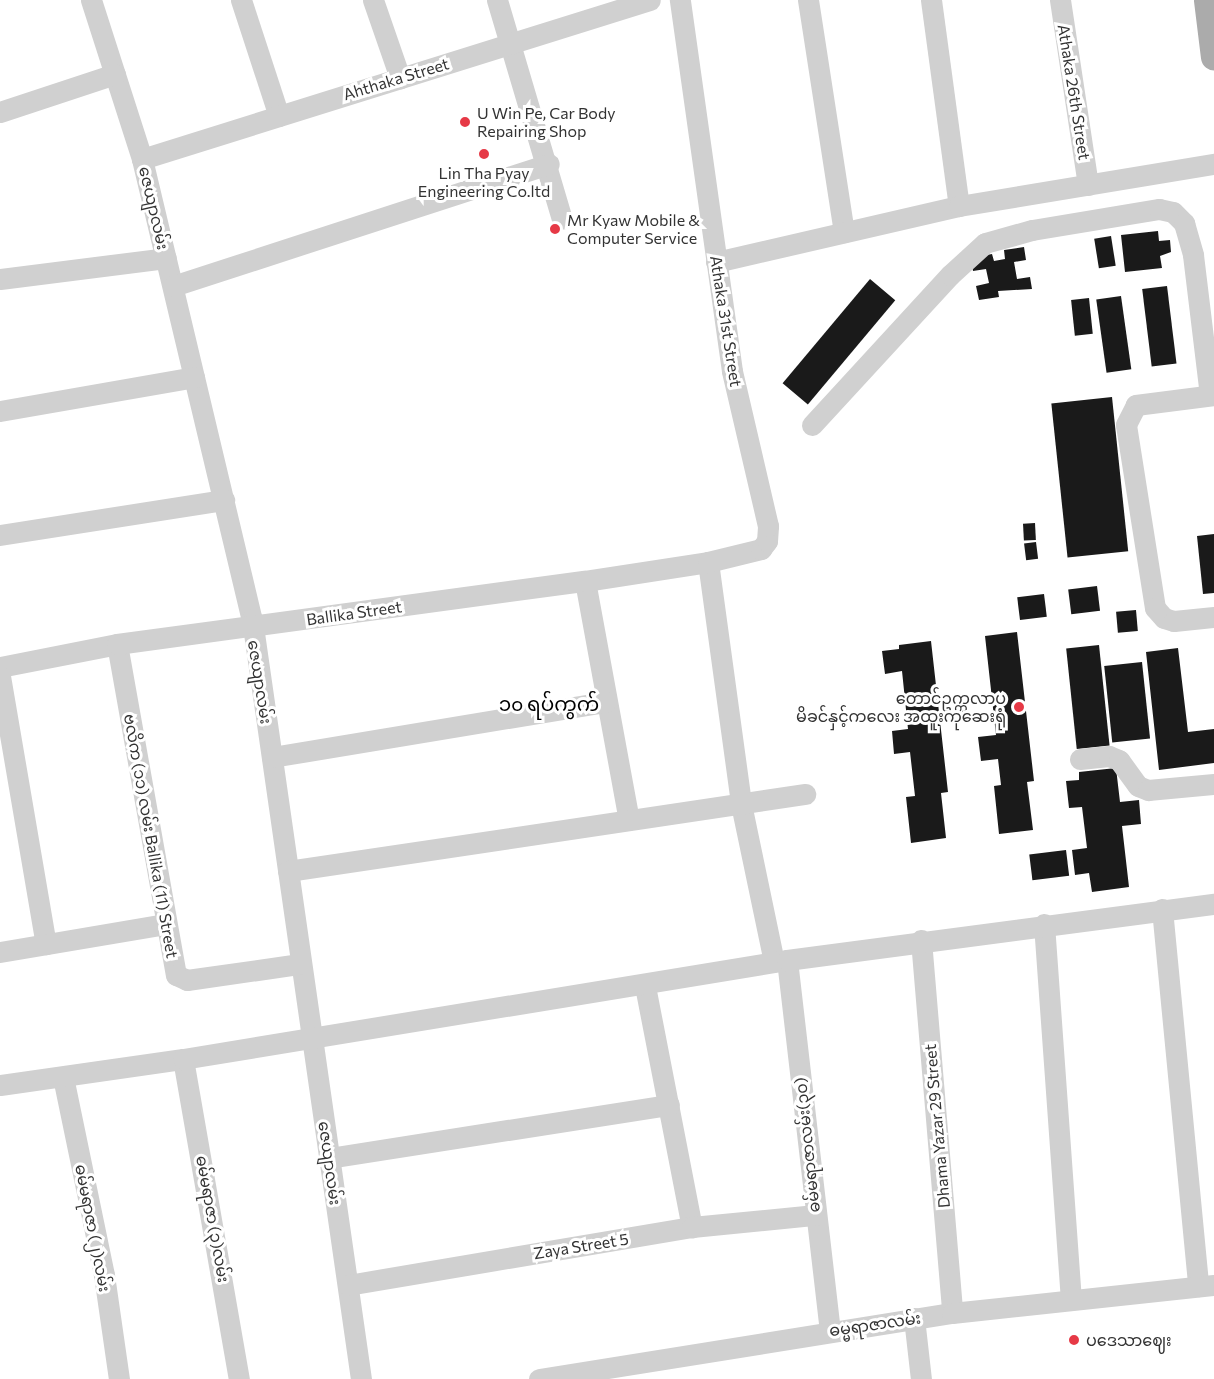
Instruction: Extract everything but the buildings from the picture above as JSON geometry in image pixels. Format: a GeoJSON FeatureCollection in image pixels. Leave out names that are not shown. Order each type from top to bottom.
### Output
{"type":"FeatureCollection","features":[{"type":"Feature","properties":{"kind":"main road"},"geometry":{"type":"LineString","coordinates":[[1207,0],[1214,57]]}},
{"type":"Feature","properties":{"kind":"street","name":"ဇေယျာလမ်း"},"geometry":{"type":"LineString","coordinates":[[91,0],[142,159],[224,500],[252,627],[361,1379]]}},
{"type":"Feature","properties":{"kind":"street"},"geometry":{"type":"LineString","coordinates":[[241,0],[279,116]]}},
{"type":"Feature","properties":{"kind":"street"},"geometry":{"type":"LineString","coordinates":[[373,0],[400,78]]}},
{"type":"Feature","properties":{"kind":"street"},"geometry":{"type":"LineString","coordinates":[[497,0],[549,165],[562,219]]}},
{"type":"Feature","properties":{"kind":"street","name":"Ahthaka Street"},"geometry":{"type":"LineString","coordinates":[[142,159],[650,0]]}},
{"type":"Feature","properties":{"kind":"street","name":"Athaka 31st Street"},"geometry":{"type":"LineString","coordinates":[[680,0],[732,371],[768,533],[761,549],[708,562]]}},
{"type":"Feature","properties":{"kind":"street"},"geometry":{"type":"LineString","coordinates":[[808,0],[844,232]]}},
{"type":"Feature","properties":{"kind":"street"},"geometry":{"type":"LineString","coordinates":[[931,0],[959,206]]}},
{"type":"Feature","properties":{"kind":"street","name":"Athaka 26th Street"},"geometry":{"type":"LineString","coordinates":[[1060,0],[1088,185]]}},
{"type":"Feature","properties":{"kind":"street"},"geometry":{"type":"LineString","coordinates":[[0,112],[115,74]]}},
{"type":"Feature","properties":{"kind":"street"},"geometry":{"type":"LineString","coordinates":[[716,262],[959,206],[1214,164]]}},
{"type":"Feature","properties":{"kind":"street"},"geometry":{"type":"LineString","coordinates":[[172,286],[549,165]]}},
{"type":"Feature","properties":{"kind":"street"},"geometry":{"type":"LineString","coordinates":[[812,425],[950,275],[985,243],[1032,230],[1160,209],[1173,212],[1184,223],[1193,255],[1212,395],[1136,405],[1126,425],[1155,608],[1164,618],[1174,621],[1214,617]]}},
{"type":"Feature","properties":{"kind":"street"},"geometry":{"type":"LineString","coordinates":[[0,279],[166,258]]}},
{"type":"Feature","properties":{"kind":"street"},"geometry":{"type":"LineString","coordinates":[[0,411],[194,377]]}},
{"type":"Feature","properties":{"kind":"street"},"geometry":{"type":"LineString","coordinates":[[0,535],[224,500]]}},
{"type":"Feature","properties":{"kind":"street","name":"Ballika Street"},"geometry":{"type":"LineString","coordinates":[[0,667],[117,644],[585,581],[708,562]]}},
{"type":"Feature","properties":{"kind":"street","name":"ဓမ်မရာဇာလမ်း(၃၀)"},"geometry":{"type":"LineString","coordinates":[[708,562],[741,804],[780,961],[830,1330]]}},
{"type":"Feature","properties":{"kind":"street"},"geometry":{"type":"LineString","coordinates":[[585,581],[629,820]]}},
{"type":"Feature","properties":{"kind":"street","name":"ဗလိက (၁၁) လမ်း Ballika (11) Street"},"geometry":{"type":"LineString","coordinates":[[117,644],[165,924],[176,975],[181,978],[300,964]]}},
{"type":"Feature","properties":{"kind":"street"},"geometry":{"type":"LineString","coordinates":[[0,676],[46,944]]}},
{"type":"Feature","properties":{"kind":"street"},"geometry":{"type":"LineString","coordinates":[[272,757],[606,702]]}},
{"type":"Feature","properties":{"kind":"street"},"geometry":{"type":"LineString","coordinates":[[1080,759],[1109,756],[1119,760],[1138,786],[1148,790],[1214,784]]}},
{"type":"Feature","properties":{"kind":"street"},"geometry":{"type":"LineString","coordinates":[[288,871],[805,794]]}},
{"type":"Feature","properties":{"kind":"street"},"geometry":{"type":"LineString","coordinates":[[0,1085],[183,1059],[645,986],[780,961],[921,940],[1214,904]]}},
{"type":"Feature","properties":{"kind":"street"},"geometry":{"type":"LineString","coordinates":[[1162,909],[1206,1286]]}},
{"type":"Feature","properties":{"kind":"street"},"geometry":{"type":"LineString","coordinates":[[0,952],[165,924]]}},
{"type":"Feature","properties":{"kind":"street"},"geometry":{"type":"LineString","coordinates":[[1044,924],[1071,1300]]}},
{"type":"Feature","properties":{"kind":"street","name":"Dhama Yazar 29 Street"},"geometry":{"type":"LineString","coordinates":[[921,940],[952,1313]]}},
{"type":"Feature","properties":{"kind":"street"},"geometry":{"type":"LineString","coordinates":[[645,986],[692,1227]]}},
{"type":"Feature","properties":{"kind":"street","name":"ဓမ်မရာဇာ (၃)လမ်း"},"geometry":{"type":"LineString","coordinates":[[183,1059],[239,1379]]}},
{"type":"Feature","properties":{"kind":"street","name":"ဓမ်မရာဇာ (၂)လမ်း"},"geometry":{"type":"LineString","coordinates":[[63,1077],[104,1275],[119,1379]]}},
{"type":"Feature","properties":{"kind":"street"},"geometry":{"type":"LineString","coordinates":[[329,1158],[669,1105]]}},
{"type":"Feature","properties":{"kind":"street","name":"Zaya Street 5"},"geometry":{"type":"LineString","coordinates":[[348,1285],[692,1227],[815,1215]]}},
{"type":"Feature","properties":{"kind":"street","name":"ဓမ္မရာဇာလမ်း"},"geometry":{"type":"LineString","coordinates":[[539,1379],[915,1318],[1206,1286]]}},
{"type":"Feature","properties":{"kind":"street"},"geometry":{"type":"LineString","coordinates":[[915,1318],[921,1379]]}},
{"type":"Feature","properties":{"kind":"place","name":"U Win Pe, Car Body Repairing Shop"},"geometry":{"type":"Point","coordinates":[465,122]}},
{"type":"Feature","properties":{"kind":"place","name":"Lin Tha Pyay Engineering Co.ltd"},"geometry":{"type":"Point","coordinates":[484,154]}},
{"type":"Feature","properties":{"kind":"place","name":"Mr Kyaw Mobile & Computer Service"},"geometry":{"type":"Point","coordinates":[555,229]}},
{"type":"Feature","properties":{"kind":"place","name":"တောင်ဥက္ကလာပ မိခင်နှင့်ကလေး အထူးကုဆေးရုံ"},"geometry":{"type":"Point","coordinates":[1019,707]}},
{"type":"Feature","properties":{"kind":"place","name":"ပဒေသာဈေး"},"geometry":{"type":"Point","coordinates":[1074,1340]}},
{"type":"Feature","properties":{"kind":"district","name":"၁o ရပ်ကွက်"},"geometry":{"type":"Point","coordinates":[549,703]}}]}
